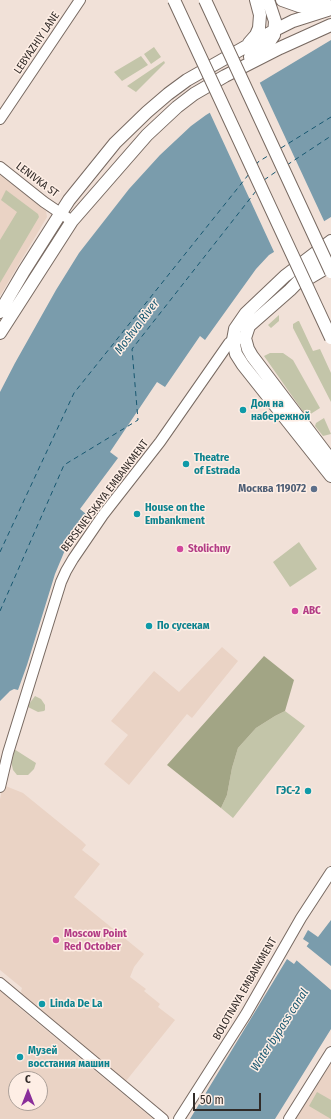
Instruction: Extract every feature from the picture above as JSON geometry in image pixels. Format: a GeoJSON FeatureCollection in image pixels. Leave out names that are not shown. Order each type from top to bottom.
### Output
{"type":"FeatureCollection","features":[{"type":"Feature","properties":{"kind":"main road"},"geometry":{"type":"LineString","coordinates":[[174,0],[331,338]]}},
{"type":"Feature","properties":{"kind":"main road"},"geometry":{"type":"LineString","coordinates":[[205,0],[331,272]]}},
{"type":"Feature","properties":{"kind":"main road"},"geometry":{"type":"LineString","coordinates":[[245,46],[256,35],[259,28],[260,15],[256,0]]}},
{"type":"Feature","properties":{"kind":"main road"},"geometry":{"type":"LineString","coordinates":[[225,76],[261,49],[270,41],[274,34],[275,21],[268,0]]}},
{"type":"Feature","properties":{"kind":"main road"},"geometry":{"type":"LineString","coordinates":[[282,0],[299,6],[331,3]]}},
{"type":"Feature","properties":{"kind":"main road"},"geometry":{"type":"LineString","coordinates":[[0,312],[60,213],[101,160],[147,112],[187,80],[245,46],[293,21],[331,9]]}},
{"type":"Feature","properties":{"kind":"main road"},"geometry":{"type":"LineString","coordinates":[[0,333],[72,221],[147,135],[177,107],[200,90],[225,76],[280,48],[331,25]]}},
{"type":"Feature","properties":{"kind":"main road"},"geometry":{"type":"LineString","coordinates":[[331,241],[285,276],[246,313],[235,329],[239,339],[248,349],[331,476]]}},
{"type":"Feature","properties":{"kind":"main road"},"geometry":{"type":"LineString","coordinates":[[239,339],[249,326],[290,290],[331,247]]}},
{"type":"Feature","properties":{"kind":"main road"},"geometry":{"type":"LineString","coordinates":[[290,290],[331,265]]}},
{"type":"Feature","properties":{"kind":"main road"},"geometry":{"type":"LineString","coordinates":[[291,416],[331,460]]}},
{"type":"Feature","properties":{"kind":"street","name":"LEBYAZHIY LANE"},"geometry":{"type":"LineString","coordinates":[[0,119],[80,0]]}},
{"type":"Feature","properties":{"kind":"street","name":"LENIVKA ST"},"geometry":{"type":"LineString","coordinates":[[0,167],[72,221]]}},
{"type":"Feature","properties":{"kind":"street","name":"BERSENEVSKAYA EMBANKMENT"},"geometry":{"type":"LineString","coordinates":[[0,787],[8,754],[61,582],[73,559],[103,515],[160,442],[229,343],[239,339]]}},
{"type":"Feature","properties":{"kind":"street","name":"BOLOTNAYA EMBANKMENT"},"geometry":{"type":"LineString","coordinates":[[179,1119],[246,1014],[300,918],[331,872]]}},
{"type":"Feature","properties":{"kind":"street"},"geometry":{"type":"LineString","coordinates":[[0,983],[163,1119]]}},
{"type":"Feature","properties":{"kind":"street"},"geometry":{"type":"LineString","coordinates":[[289,1119],[331,1052]]}},
{"type":"Feature","properties":{"kind":"shaded area"},"geometry":{"type":"Polygon","coordinates":[[[0,175],[46,211],[47,217],[0,296],[0,175]]]}},
{"type":"Feature","properties":{"kind":"shaded area"},"geometry":{"type":"Polygon","coordinates":[[[222,647],[238,661],[192,718],[187,714],[129,785],[104,764],[128,735],[111,721],[154,671],[179,692],[222,647]]]}},
{"type":"Feature","properties":{"kind":"shaded area"},"geometry":{"type":"Polygon","coordinates":[[[3,785],[23,793],[82,841],[86,845],[82,850],[100,864],[74,897],[144,954],[134,967],[130,977],[146,989],[144,991],[160,1004],[158,1007],[175,1020],[126,1081],[22,994],[22,988],[0,970],[0,799],[3,785]]]}},
{"type":"Feature","properties":{"kind":"shaded area"},"geometry":{"type":"Polygon","coordinates":[[[0,988],[12,998],[15,1004],[153,1119],[0,1119],[0,988]]]}},
{"type":"Feature","properties":{"kind":"shaded area"},"geometry":{"type":"Polygon","coordinates":[[[331,1057],[331,1119],[292,1119],[331,1057]]]}},
{"type":"Feature","properties":{"kind":"green space"},"geometry":{"type":"Polygon","coordinates":[[[154,47],[161,57],[151,64],[144,54],[154,47]]]}},
{"type":"Feature","properties":{"kind":"green space"},"geometry":{"type":"Polygon","coordinates":[[[141,56],[148,65],[122,81],[114,72],[141,56]]]}},
{"type":"Feature","properties":{"kind":"green space"},"geometry":{"type":"Polygon","coordinates":[[[164,61],[165,63],[136,92],[127,86],[164,61]]]}},
{"type":"Feature","properties":{"kind":"green space"},"geometry":{"type":"Polygon","coordinates":[[[6,190],[38,214],[39,217],[0,283],[0,240],[17,212],[1,200],[6,190]]]}},
{"type":"Feature","properties":{"kind":"green space"},"geometry":{"type":"Polygon","coordinates":[[[279,315],[279,321],[271,328],[268,325],[279,315]]]}},
{"type":"Feature","properties":{"kind":"green space"},"geometry":{"type":"Polygon","coordinates":[[[298,321],[313,351],[320,349],[331,373],[331,402],[293,328],[293,324],[298,321]]]}},
{"type":"Feature","properties":{"kind":"green space"},"geometry":{"type":"Polygon","coordinates":[[[270,353],[283,353],[293,360],[320,408],[309,415],[304,413],[264,356],[270,353]]]}},
{"type":"Feature","properties":{"kind":"green space"},"geometry":{"type":"Polygon","coordinates":[[[324,418],[331,434],[323,436],[315,426],[316,423],[324,418]]]}},
{"type":"Feature","properties":{"kind":"green space"},"geometry":{"type":"Polygon","coordinates":[[[299,542],[317,569],[290,587],[273,562],[299,542]]]}},
{"type":"Feature","properties":{"kind":"green space"},"geometry":{"type":"Polygon","coordinates":[[[264,656],[294,680],[285,711],[256,728],[238,748],[232,768],[227,795],[221,808],[167,765],[264,656]]]}},
{"type":"Feature","properties":{"kind":"green space"},"geometry":{"type":"Polygon","coordinates":[[[35,696],[41,699],[45,705],[44,711],[38,712],[28,707],[35,696]]]}},
{"type":"Feature","properties":{"kind":"green space"},"geometry":{"type":"Polygon","coordinates":[[[285,711],[305,726],[233,818],[221,808],[227,795],[232,768],[238,748],[256,728],[285,711]]]}},
{"type":"Feature","properties":{"kind":"green space"},"geometry":{"type":"Polygon","coordinates":[[[14,749],[36,763],[34,769],[28,775],[17,775],[13,770],[11,761],[14,749]]]}},
{"type":"Feature","properties":{"kind":"green space"},"geometry":{"type":"Polygon","coordinates":[[[317,1092],[331,1100],[331,1119],[309,1106],[317,1092]]]}},
{"type":"Feature","properties":{"kind":"water","name":"Moskva River"},"geometry":{"type":"Polygon","coordinates":[[[331,40],[331,217],[269,255],[256,269],[205,340],[200,336],[165,387],[157,382],[110,452],[118,458],[80,509],[86,514],[65,550],[55,574],[18,690],[14,689],[10,691],[0,701],[0,392],[56,290],[79,253],[129,189],[160,155],[191,126],[206,115],[331,40]]]}},
{"type":"Feature","properties":{"kind":"water","name":"Water bypass canal"},"geometry":{"type":"Polygon","coordinates":[[[331,920],[331,1029],[275,1119],[190,1119],[287,959],[294,964],[309,943],[303,939],[308,930],[318,937],[331,920]]]}},
{"type":"Feature","properties":{"kind":"pier"},"geometry":{"type":"Polygon","coordinates":[[[259,81],[325,223],[275,254],[209,111],[259,81]]]}},
{"type":"Feature","properties":{"kind":"pier"},"geometry":{"type":"Polygon","coordinates":[[[305,945],[331,966],[331,990],[295,959],[305,945]]]}},
{"type":"Feature","properties":{"kind":"ferry route"},"geometry":{"type":"LineString","coordinates":[[281,148],[331,117]]}},
{"type":"Feature","properties":{"kind":"ferry route"},"geometry":{"type":"LineString","coordinates":[[287,165],[331,136]]}},
{"type":"Feature","properties":{"kind":"ferry route"},"geometry":{"type":"LineString","coordinates":[[256,165],[258,162],[271,154]]}},
{"type":"Feature","properties":{"kind":"ferry route"},"geometry":{"type":"LineString","coordinates":[[264,180],[277,171]]}},
{"type":"Feature","properties":{"kind":"ferry route"},"geometry":{"type":"LineString","coordinates":[[0,552],[74,393],[249,174]]}},
{"type":"Feature","properties":{"kind":"ferry route"},"geometry":{"type":"LineString","coordinates":[[0,611],[64,465],[138,420],[132,349],[256,191]]}},
{"type":"Feature","properties":{"kind":"place","name":"Дом на набережной"},"geometry":{"type":"Point","coordinates":[243,410]}},
{"type":"Feature","properties":{"kind":"place","name":"Theatre of Estrada"},"geometry":{"type":"Point","coordinates":[186,464]}},
{"type":"Feature","properties":{"kind":"place","name":"Москва 119072"},"geometry":{"type":"Point","coordinates":[314,489]}},
{"type":"Feature","properties":{"kind":"place","name":"House on the Embankment"},"geometry":{"type":"Point","coordinates":[137,514]}},
{"type":"Feature","properties":{"kind":"place","name":"Stolichny"},"geometry":{"type":"Point","coordinates":[180,549]}},
{"type":"Feature","properties":{"kind":"place","name":"ABC"},"geometry":{"type":"Point","coordinates":[295,611]}},
{"type":"Feature","properties":{"kind":"place","name":"По сусекам"},"geometry":{"type":"Point","coordinates":[149,626]}},
{"type":"Feature","properties":{"kind":"place","name":"ГЭС-2"},"geometry":{"type":"Point","coordinates":[308,791]}},
{"type":"Feature","properties":{"kind":"place","name":"Moscow Point Red October"},"geometry":{"type":"Point","coordinates":[56,940]}},
{"type":"Feature","properties":{"kind":"place","name":"Linda De La"},"geometry":{"type":"Point","coordinates":[42,1004]}},
{"type":"Feature","properties":{"kind":"place","name":"Музей восстания машин"},"geometry":{"type":"Point","coordinates":[20,1057]}}]}
